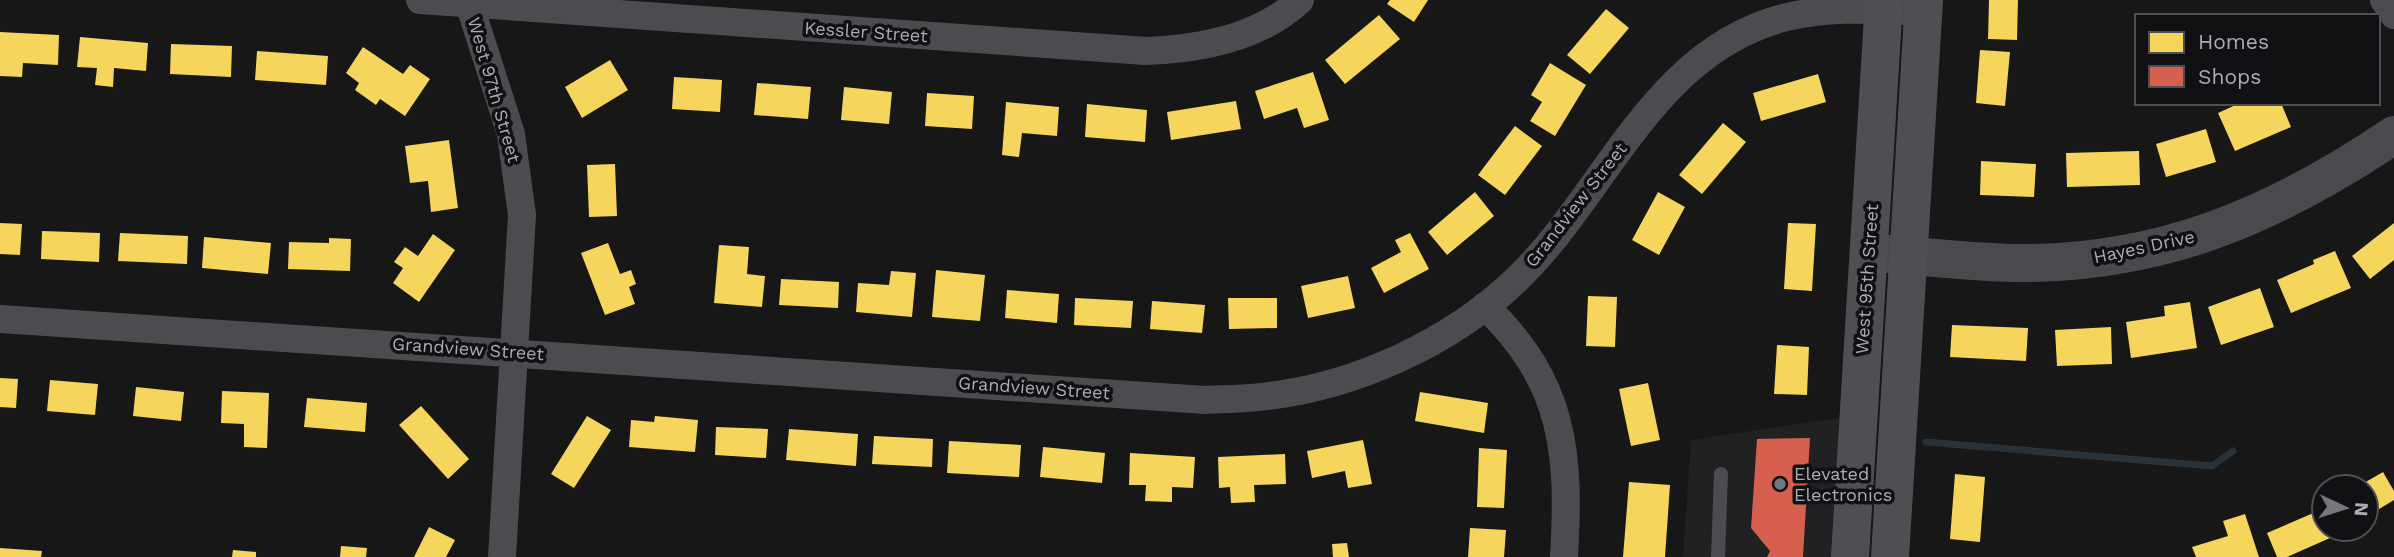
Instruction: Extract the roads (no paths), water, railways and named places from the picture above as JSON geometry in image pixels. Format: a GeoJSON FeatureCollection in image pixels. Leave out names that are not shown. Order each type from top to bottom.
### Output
{"type":"FeatureCollection","features":[{"type":"Feature","properties":{"kind":"main road","name":"West 95th Street"},"geometry":{"type":"LineString","coordinates":[[1850,557],[1884,5]]}},
{"type":"Feature","properties":{"kind":"main road"},"geometry":{"type":"LineString","coordinates":[[1890,557],[1924,6]]}},
{"type":"Feature","properties":{"kind":"street","name":"Kessler Street"},"geometry":{"type":"LineString","coordinates":[[420,0],[1146,51],[1194,47],[1240,35],[1300,0]]}},
{"type":"Feature","properties":{"kind":"street"},"geometry":{"type":"LineString","coordinates":[[2384,0],[2394,15]]}},
{"type":"Feature","properties":{"kind":"street","name":"West 97th Street"},"geometry":{"type":"LineString","coordinates":[[469,2],[511,134],[519,184],[523,246],[502,557]]}},
{"type":"Feature","properties":{"kind":"street","name":"Grandview Street"},"geometry":{"type":"LineString","coordinates":[[0,318],[1205,400],[1268,396],[1323,386],[1385,365],[1463,323],[1515,281],[1562,228],[1648,110],[1691,65],[1746,31],[1786,17],[1807,13],[1884,5],[1924,6]]}},
{"type":"Feature","properties":{"kind":"street","name":"Hayes Drive"},"geometry":{"type":"LineString","coordinates":[[1869,253],[2012,263],[2070,261],[2127,254],[2188,240],[2259,214],[2301,194],[2394,135]]}},
{"type":"Feature","properties":{"kind":"street"},"geometry":{"type":"LineString","coordinates":[[1485,306],[1521,345],[1552,400],[1560,427],[1567,497],[1564,557]]}},
{"type":"Feature","properties":{"kind":"lane"},"geometry":{"type":"LineString","coordinates":[[1718,557],[1721,474]]}},
{"type":"Feature","properties":{"kind":"waterway"},"geometry":{"type":"LineString","coordinates":[[1926,442],[2212,466],[2233,451]]}},
{"type":"Feature","properties":{"kind":"place","name":"Elevated Electronics"},"geometry":{"type":"Point","coordinates":[1780,484]}}]}
